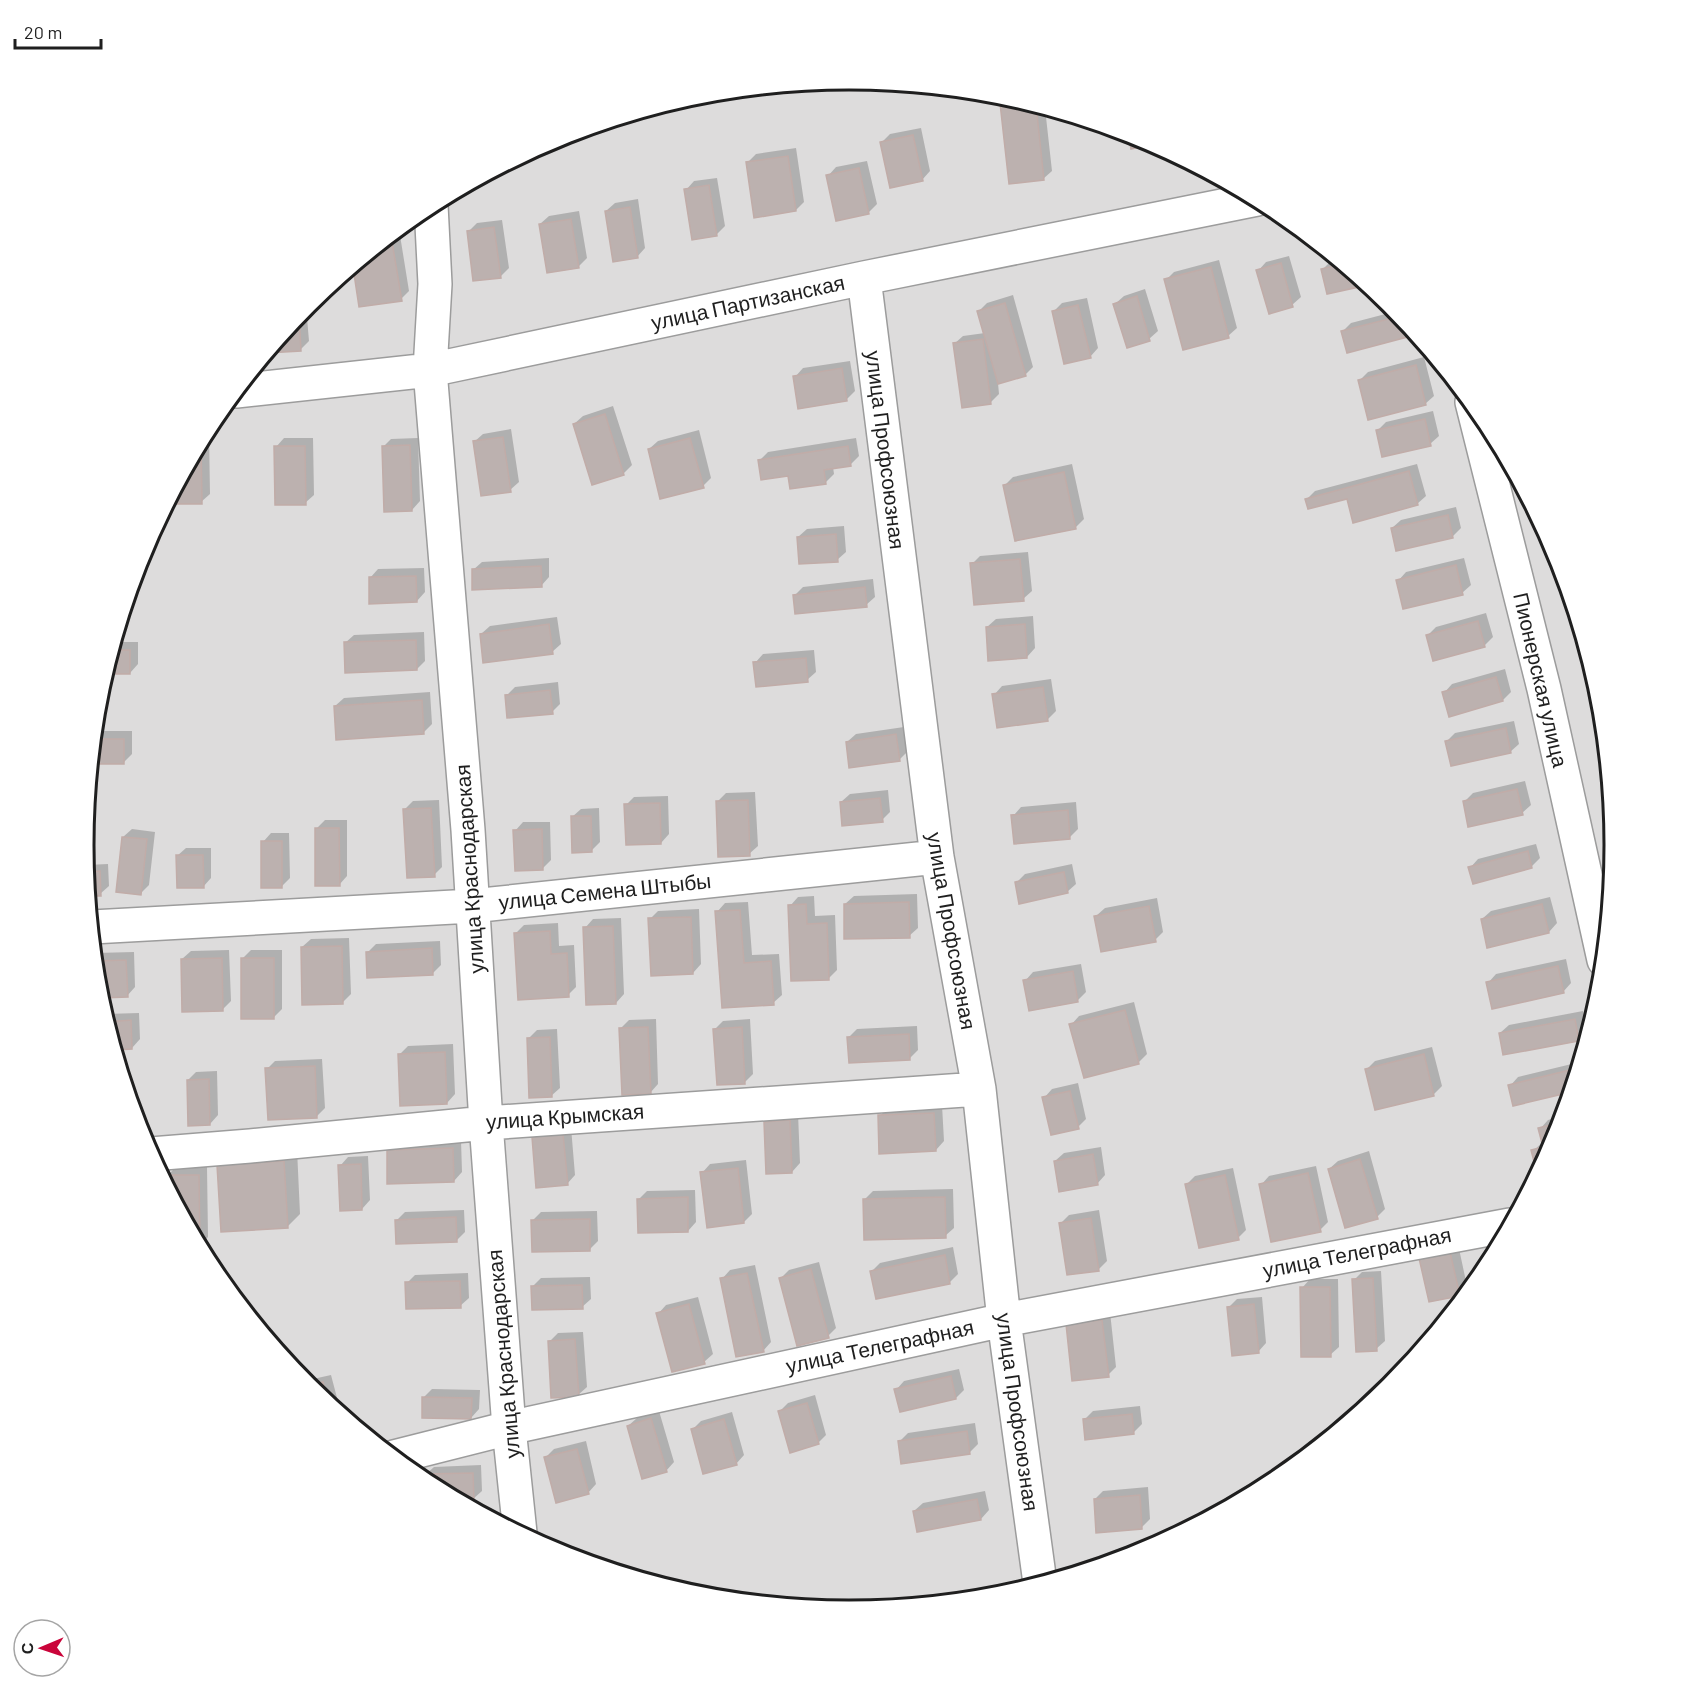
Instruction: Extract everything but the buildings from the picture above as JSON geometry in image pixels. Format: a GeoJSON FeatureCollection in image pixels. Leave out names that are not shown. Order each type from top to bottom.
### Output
{"type":"FeatureCollection","features":[{"type":"Feature","properties":{"kind":"street","name":"улица Партизанская"},"geometry":{"type":"LineString","coordinates":[[248,390],[430,370],[864,278],[1244,202]]}},
{"type":"Feature","properties":{"kind":"street","name":"улица Краснодарская"},"geometry":{"type":"LineString","coordinates":[[432,216],[435,284],[430,370],[456,675],[509,1428],[519,1523]]}},
{"type":"Feature","properties":{"kind":"street","name":"улица Профсоюзная"},"geometry":{"type":"LineString","coordinates":[[864,278],[937,857],[979,1089],[1004,1320],[1039,1575]]}},
{"type":"Feature","properties":{"kind":"street","name":"Пионерская улица"},"geometry":{"type":"LineString","coordinates":[[1479,429],[1544,689],[1599,936]]}},
{"type":"Feature","properties":{"kind":"street","name":"улица Семена Штыбы"},"geometry":{"type":"LineString","coordinates":[[99,927],[472,906],[937,857]]}},
{"type":"Feature","properties":{"kind":"street","name":"улица Крымская"},"geometry":{"type":"LineString","coordinates":[[161,1153],[486,1123],[979,1089]]}},
{"type":"Feature","properties":{"kind":"street","name":"улица Телеграфная"},"geometry":{"type":"LineString","coordinates":[[404,1454],[509,1428],[1004,1320],[1501,1227]]}},
{"type":"Feature","properties":{"kind":"shaded area"},"geometry":{"type":"Polygon","coordinates":[[[850,90],[948,96],[1045,116],[1092,130],[1138,147],[1227,191],[1269,217],[1347,277],[1417,347],[1448,385],[1477,426],[1527,511],[1547,556],[1579,650],[1598,746],[1603,796],[1603,894],[1598,944],[1579,1040],[1564,1088],[1527,1179],[1503,1223],[1448,1305],[1417,1343],[1347,1413],[1309,1444],[1269,1473],[1227,1499],[1183,1522],[1138,1543],[1045,1574],[948,1594],[899,1598],[850,1600],[751,1594],[654,1574],[607,1560],[561,1543],[472,1499],[430,1473],[352,1413],[282,1343],[251,1305],[222,1264],[172,1179],[152,1134],[120,1040],[101,944],[96,894],[94,845],[101,746],[120,650],[135,602],[172,511],[196,467],[251,385],[282,347],[352,277],[390,246],[430,217],[472,191],[516,168],[561,147],[654,116],[751,96],[800,92],[850,90]]]}}]}
